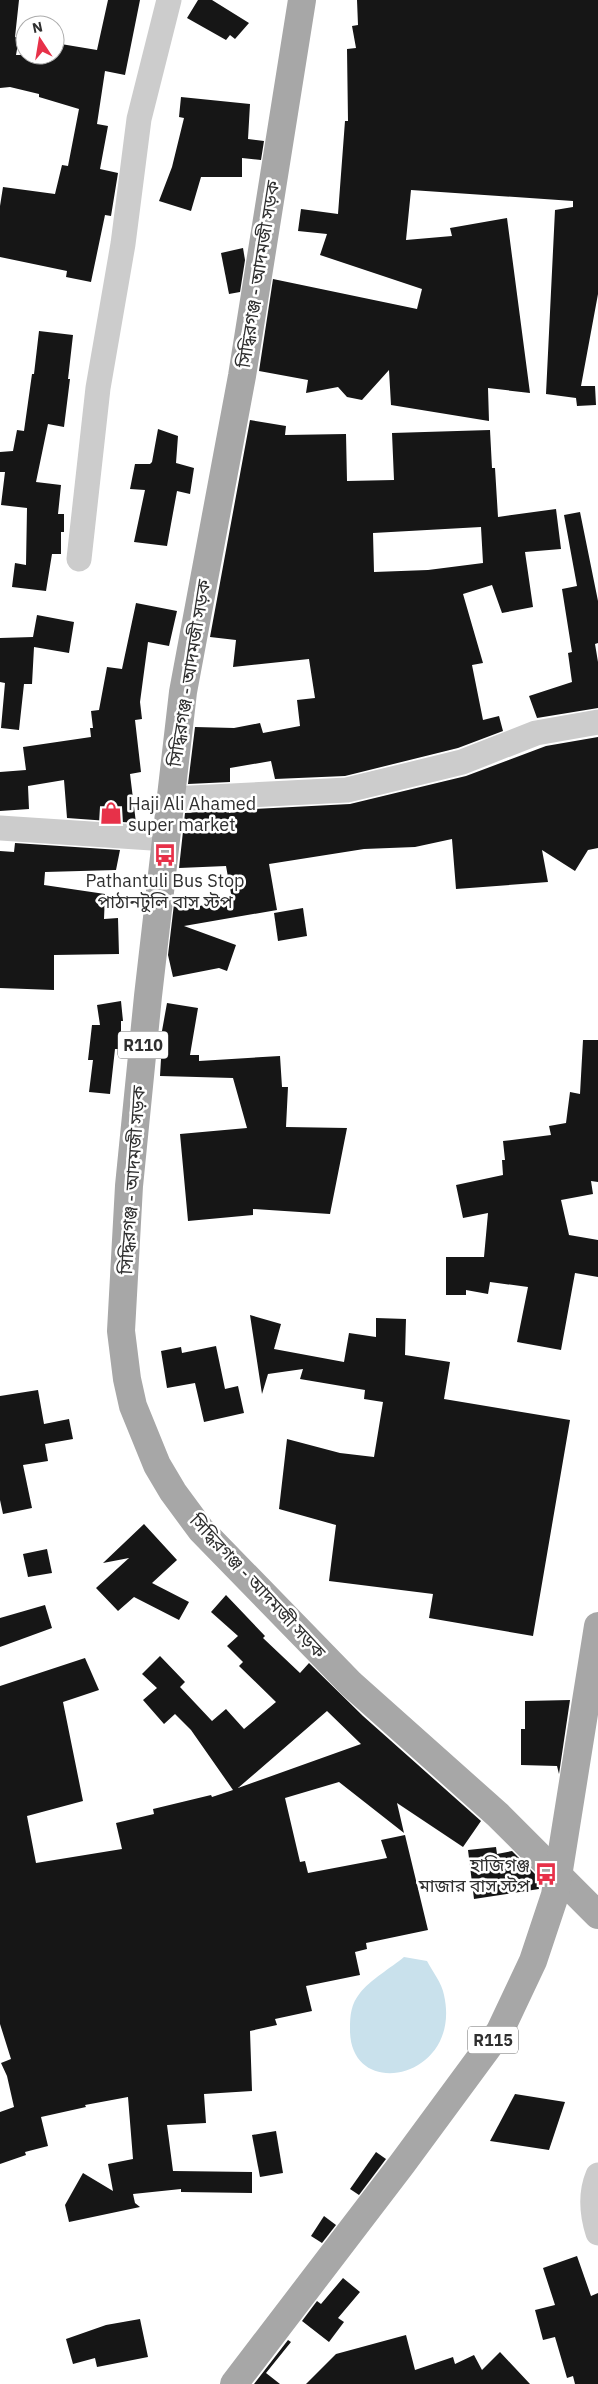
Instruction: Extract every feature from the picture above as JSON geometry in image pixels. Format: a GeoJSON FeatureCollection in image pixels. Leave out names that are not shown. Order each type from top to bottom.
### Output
{"type":"FeatureCollection","features":[{"type":"Feature","properties":{"kind":"main road","name":"সিদ্ধিরগঞ্জ - আদমজী সড়ক"},"geometry":{"type":"LineString","coordinates":[[302,0],[242,376],[183,692],[148,996],[129,1186],[122,1321],[127,1379],[136,1414],[157,1465],[173,1492],[201,1530],[351,1684],[498,1815],[598,1915]]}},
{"type":"Feature","properties":{"kind":"main road","name":"R115"},"geometry":{"type":"LineString","coordinates":[[234,2384],[402,2164],[500,2031],[533,1961],[555,1895],[598,1626]]}},
{"type":"Feature","properties":{"kind":"street"},"geometry":{"type":"LineString","coordinates":[[79,559],[98,388],[123,244],[139,119],[168,0]]}},
{"type":"Feature","properties":{"kind":"street"},"geometry":{"type":"LineString","coordinates":[[171,799],[347,790],[462,762],[536,733],[598,722]]}},
{"type":"Feature","properties":{"kind":"street"},"geometry":{"type":"LineString","coordinates":[[0,828],[167,839]]}},
{"type":"Feature","properties":{"kind":"street"},"geometry":{"type":"LineString","coordinates":[[598,2176],[592,2201],[593,2220],[598,2233]]}},
{"type":"Feature","properties":{"kind":"water"},"geometry":{"type":"Polygon","coordinates":[[[404,1957],[427,1961],[443,1991],[445,2024],[437,2046],[422,2062],[404,2071],[384,2073],[367,2067],[355,2052],[350,2029],[351,2014],[357,1997],[364,1988],[404,1957]]]}},
{"type":"Feature","properties":{"kind":"building"},"geometry":{"type":"Polygon","coordinates":[[[0,0],[19,0],[17,15],[15,15],[15,65],[65,65],[65,45],[97,50],[108,0],[140,0],[125,75],[105,71],[97,124],[108,126],[100,169],[118,173],[111,216],[105,215],[91,282],[66,277],[67,271],[0,257],[0,206],[3,187],[55,194],[62,165],[68,166],[79,109],[39,97],[39,94],[10,87],[0,88],[0,0]]]}},
{"type":"Feature","properties":{"kind":"building"},"geometry":{"type":"Polygon","coordinates":[[[198,0],[212,0],[249,23],[235,39],[230,35],[226,40],[187,18],[198,0]]]}},
{"type":"Feature","properties":{"kind":"building"},"geometry":{"type":"Polygon","coordinates":[[[357,0],[598,0],[598,294],[581,386],[595,386],[596,405],[577,406],[576,398],[546,394],[555,210],[573,207],[573,201],[411,190],[406,240],[452,236],[450,228],[507,218],[530,393],[488,388],[489,421],[391,405],[389,370],[362,400],[347,397],[338,387],[306,393],[308,380],[259,371],[273,279],[417,309],[422,289],[320,255],[327,234],[298,231],[301,209],[338,214],[345,121],[348,121],[347,49],[356,48],[352,26],[358,25],[357,0]]]}},
{"type":"Feature","properties":{"kind":"building"},"geometry":{"type":"Polygon","coordinates":[[[181,97],[250,104],[248,139],[264,141],[261,160],[242,158],[242,177],[201,177],[191,211],[159,201],[172,167],[184,118],[179,117],[181,97]]]}},
{"type":"Feature","properties":{"kind":"building"},"geometry":{"type":"Polygon","coordinates":[[[243,248],[245,260],[240,292],[229,294],[221,253],[243,248]]]}},
{"type":"Feature","properties":{"kind":"building"},"geometry":{"type":"Polygon","coordinates":[[[39,331],[73,335],[64,427],[48,424],[36,482],[61,485],[58,514],[64,514],[64,532],[61,532],[61,554],[52,554],[46,591],[12,587],[15,563],[26,565],[27,508],[1,505],[5,472],[0,472],[0,452],[13,451],[17,430],[24,431],[39,331]]]}},
{"type":"Feature","properties":{"kind":"building"},"geometry":{"type":"Polygon","coordinates":[[[250,420],[286,426],[285,435],[346,434],[347,481],[394,480],[392,433],[490,430],[498,517],[556,509],[561,549],[525,552],[533,607],[502,613],[492,585],[463,594],[483,663],[472,665],[483,720],[499,716],[503,731],[458,748],[345,776],[275,779],[271,761],[230,768],[230,782],[188,784],[195,727],[234,728],[260,723],[263,733],[300,726],[297,700],[315,698],[309,659],[233,667],[236,640],[210,637],[250,420]],[[481,527],[373,533],[374,572],[428,570],[483,563],[481,527]]]}},
{"type":"Feature","properties":{"kind":"building"},"geometry":{"type":"Polygon","coordinates":[[[158,429],[178,436],[176,463],[194,468],[190,494],[177,491],[167,546],[134,542],[145,490],[130,489],[135,464],[150,464],[152,462],[158,429]]]}},
{"type":"Feature","properties":{"kind":"building"},"geometry":{"type":"Polygon","coordinates":[[[580,512],[598,601],[598,643],[595,644],[598,662],[598,708],[537,718],[529,696],[572,682],[568,653],[572,652],[562,589],[577,586],[564,515],[580,512]]]}},
{"type":"Feature","properties":{"kind":"building"},"geometry":{"type":"Polygon","coordinates":[[[136,603],[177,611],[169,646],[148,642],[140,702],[142,719],[135,720],[141,772],[130,774],[136,823],[67,818],[64,780],[28,786],[29,809],[0,811],[0,772],[26,770],[23,747],[91,737],[90,728],[93,728],[91,711],[99,710],[107,667],[122,669],[136,603]]]}},
{"type":"Feature","properties":{"kind":"building"},"geometry":{"type":"Polygon","coordinates":[[[37,615],[74,622],[69,653],[34,647],[32,684],[24,684],[19,730],[1,728],[5,683],[0,682],[0,638],[33,637],[37,615]]]}},
{"type":"Feature","properties":{"kind":"building"},"geometry":{"type":"Polygon","coordinates":[[[598,737],[598,848],[588,850],[575,871],[542,850],[548,882],[456,889],[452,839],[415,847],[364,849],[269,864],[277,910],[184,926],[236,945],[227,971],[219,968],[173,977],[168,955],[174,904],[195,907],[232,899],[226,866],[179,868],[185,813],[229,810],[229,813],[253,809],[350,804],[466,776],[546,746],[598,737]]]}},
{"type":"Feature","properties":{"kind":"building"},"geometry":{"type":"Polygon","coordinates":[[[15,843],[120,850],[116,870],[45,872],[44,885],[105,894],[104,919],[118,918],[119,954],[54,955],[54,990],[0,988],[0,851],[14,852],[15,843]]]}},
{"type":"Feature","properties":{"kind":"building"},"geometry":{"type":"Polygon","coordinates":[[[303,908],[307,936],[278,941],[274,913],[303,908]]]}},
{"type":"Feature","properties":{"kind":"building"},"geometry":{"type":"Polygon","coordinates":[[[121,1001],[123,1021],[121,1021],[121,1049],[115,1049],[110,1094],[89,1092],[93,1060],[88,1060],[92,1025],[100,1025],[97,1005],[121,1001]]]}},
{"type":"Feature","properties":{"kind":"building"},"geometry":{"type":"Polygon","coordinates":[[[167,1003],[198,1008],[190,1055],[199,1055],[199,1061],[280,1056],[282,1087],[288,1087],[286,1127],[347,1128],[330,1214],[253,1209],[253,1215],[188,1221],[180,1134],[247,1128],[233,1078],[160,1076],[162,1042],[160,1042],[167,1003]]]}},
{"type":"Feature","properties":{"kind":"building"},"geometry":{"type":"Polygon","coordinates":[[[583,1040],[598,1040],[598,1182],[591,1181],[593,1194],[561,1200],[569,1235],[598,1240],[598,1277],[575,1273],[561,1350],[517,1342],[528,1287],[490,1282],[488,1294],[466,1290],[466,1295],[446,1295],[446,1257],[484,1257],[488,1213],[463,1218],[456,1185],[503,1175],[502,1160],[505,1160],[503,1141],[551,1135],[549,1126],[566,1123],[570,1092],[580,1094],[583,1040]]]}},
{"type":"Feature","properties":{"kind":"building"},"geometry":{"type":"Polygon","coordinates":[[[250,1315],[281,1324],[274,1349],[344,1362],[349,1333],[376,1337],[376,1318],[406,1319],[405,1355],[450,1362],[444,1399],[570,1420],[533,1636],[429,1618],[433,1594],[329,1581],[336,1525],[279,1509],[287,1439],[340,1453],[374,1457],[383,1402],[364,1399],[365,1390],[300,1379],[303,1369],[268,1374],[262,1394],[250,1315]]]}},
{"type":"Feature","properties":{"kind":"building"},"geometry":{"type":"Polygon","coordinates":[[[216,1346],[225,1389],[238,1386],[244,1413],[204,1422],[195,1383],[167,1388],[161,1351],[181,1347],[182,1353],[216,1346]]]}},
{"type":"Feature","properties":{"kind":"building"},"geometry":{"type":"Polygon","coordinates":[[[38,1390],[44,1424],[69,1419],[73,1439],[45,1444],[48,1461],[23,1465],[32,1508],[3,1514],[0,1500],[0,1396],[38,1390]]]}},
{"type":"Feature","properties":{"kind":"building"},"geometry":{"type":"Polygon","coordinates":[[[144,1524],[177,1560],[152,1583],[189,1602],[179,1620],[134,1597],[118,1611],[96,1588],[129,1558],[103,1563],[144,1524]]]}},
{"type":"Feature","properties":{"kind":"building"},"geometry":{"type":"Polygon","coordinates":[[[47,1549],[52,1573],[28,1577],[23,1554],[47,1549]]]}},
{"type":"Feature","properties":{"kind":"building"},"geometry":{"type":"Polygon","coordinates":[[[226,1595],[265,1636],[263,1638],[300,1673],[309,1663],[363,1716],[481,1821],[463,1847],[397,1803],[404,1833],[339,1782],[285,1798],[300,1862],[305,1861],[308,1873],[387,1858],[381,1840],[405,1835],[428,1930],[366,1943],[367,1949],[355,1952],[360,1975],[306,1986],[312,2011],[275,2019],[277,2025],[250,2031],[252,2091],[204,2094],[206,2123],[167,2125],[173,2171],[252,2172],[252,2193],[181,2192],[181,2189],[133,2194],[135,2203],[140,2207],[69,2222],[65,2205],[83,2173],[113,2191],[108,2164],[133,2159],[128,2097],[85,2105],[86,2107],[41,2117],[48,2146],[25,2152],[26,2155],[0,2164],[0,2112],[14,2107],[7,2076],[1,2063],[11,2059],[0,2024],[0,1686],[85,1658],[99,1690],[63,1702],[83,1801],[27,1816],[36,1863],[122,1849],[116,1823],[154,1814],[153,1809],[211,1795],[212,1797],[233,1790],[191,1730],[175,1714],[164,1724],[143,1700],[157,1688],[142,1674],[160,1656],[185,1682],[180,1687],[212,1721],[226,1709],[244,1729],[276,1702],[239,1666],[243,1662],[227,1646],[238,1636],[211,1612],[226,1595]],[[327,1711],[238,1788],[361,1744],[327,1711]]]}},
{"type":"Feature","properties":{"kind":"building"},"geometry":{"type":"Polygon","coordinates":[[[45,1605],[52,1628],[0,1647],[0,1618],[45,1605]]]}},
{"type":"Feature","properties":{"kind":"building"},"geometry":{"type":"Polygon","coordinates":[[[570,1700],[559,1774],[557,1766],[521,1765],[521,1729],[525,1729],[525,1701],[570,1700]]]}},
{"type":"Feature","properties":{"kind":"building"},"geometry":{"type":"Polygon","coordinates":[[[496,1847],[497,1854],[512,1851],[536,1875],[539,1889],[474,1899],[468,1850],[496,1847]]]}},
{"type":"Feature","properties":{"kind":"building"},"geometry":{"type":"Polygon","coordinates":[[[515,2094],[565,2102],[549,2150],[490,2141],[515,2094]]]}},
{"type":"Feature","properties":{"kind":"building"},"geometry":{"type":"Polygon","coordinates":[[[276,2131],[283,2173],[260,2177],[252,2135],[276,2131]]]}},
{"type":"Feature","properties":{"kind":"building"},"geometry":{"type":"Polygon","coordinates":[[[376,2152],[386,2159],[359,2195],[350,2189],[376,2152]]]}},
{"type":"Feature","properties":{"kind":"building"},"geometry":{"type":"Polygon","coordinates":[[[324,2216],[336,2225],[322,2243],[311,2236],[324,2216]]]}},
{"type":"Feature","properties":{"kind":"building"},"geometry":{"type":"Polygon","coordinates":[[[577,2256],[591,2296],[598,2293],[598,2384],[575,2384],[573,2376],[567,2378],[555,2337],[543,2340],[535,2310],[555,2305],[543,2268],[577,2256]]]}},
{"type":"Feature","properties":{"kind":"building"},"geometry":{"type":"Polygon","coordinates":[[[343,2278],[360,2292],[338,2318],[344,2322],[329,2342],[302,2321],[317,2301],[321,2304],[343,2278]]]}},
{"type":"Feature","properties":{"kind":"building"},"geometry":{"type":"Polygon","coordinates":[[[140,2319],[148,2357],[97,2367],[95,2358],[73,2364],[66,2339],[106,2325],[140,2319]]]}},
{"type":"Feature","properties":{"kind":"building"},"geometry":{"type":"Polygon","coordinates":[[[406,2335],[415,2370],[453,2357],[455,2364],[474,2355],[482,2370],[500,2352],[530,2384],[306,2384],[336,2354],[406,2335]]]}},
{"type":"Feature","properties":{"kind":"building"},"geometry":{"type":"Polygon","coordinates":[[[288,2340],[291,2342],[266,2373],[280,2384],[254,2384],[288,2340]]]}},
{"type":"Feature","properties":{"kind":"place","name":"Haji Ali Ahamed super market"},"geometry":{"type":"Point","coordinates":[111,813]}},
{"type":"Feature","properties":{"kind":"place","name":"Pathantuli Bus Stop পাঠানটুলি বাস স্টপ"},"geometry":{"type":"Point","coordinates":[165,855]}},
{"type":"Feature","properties":{"kind":"place","name":"হাজিগঞ্জ মাজার বাস স্টপ"},"geometry":{"type":"Point","coordinates":[546,1874]}}]}
